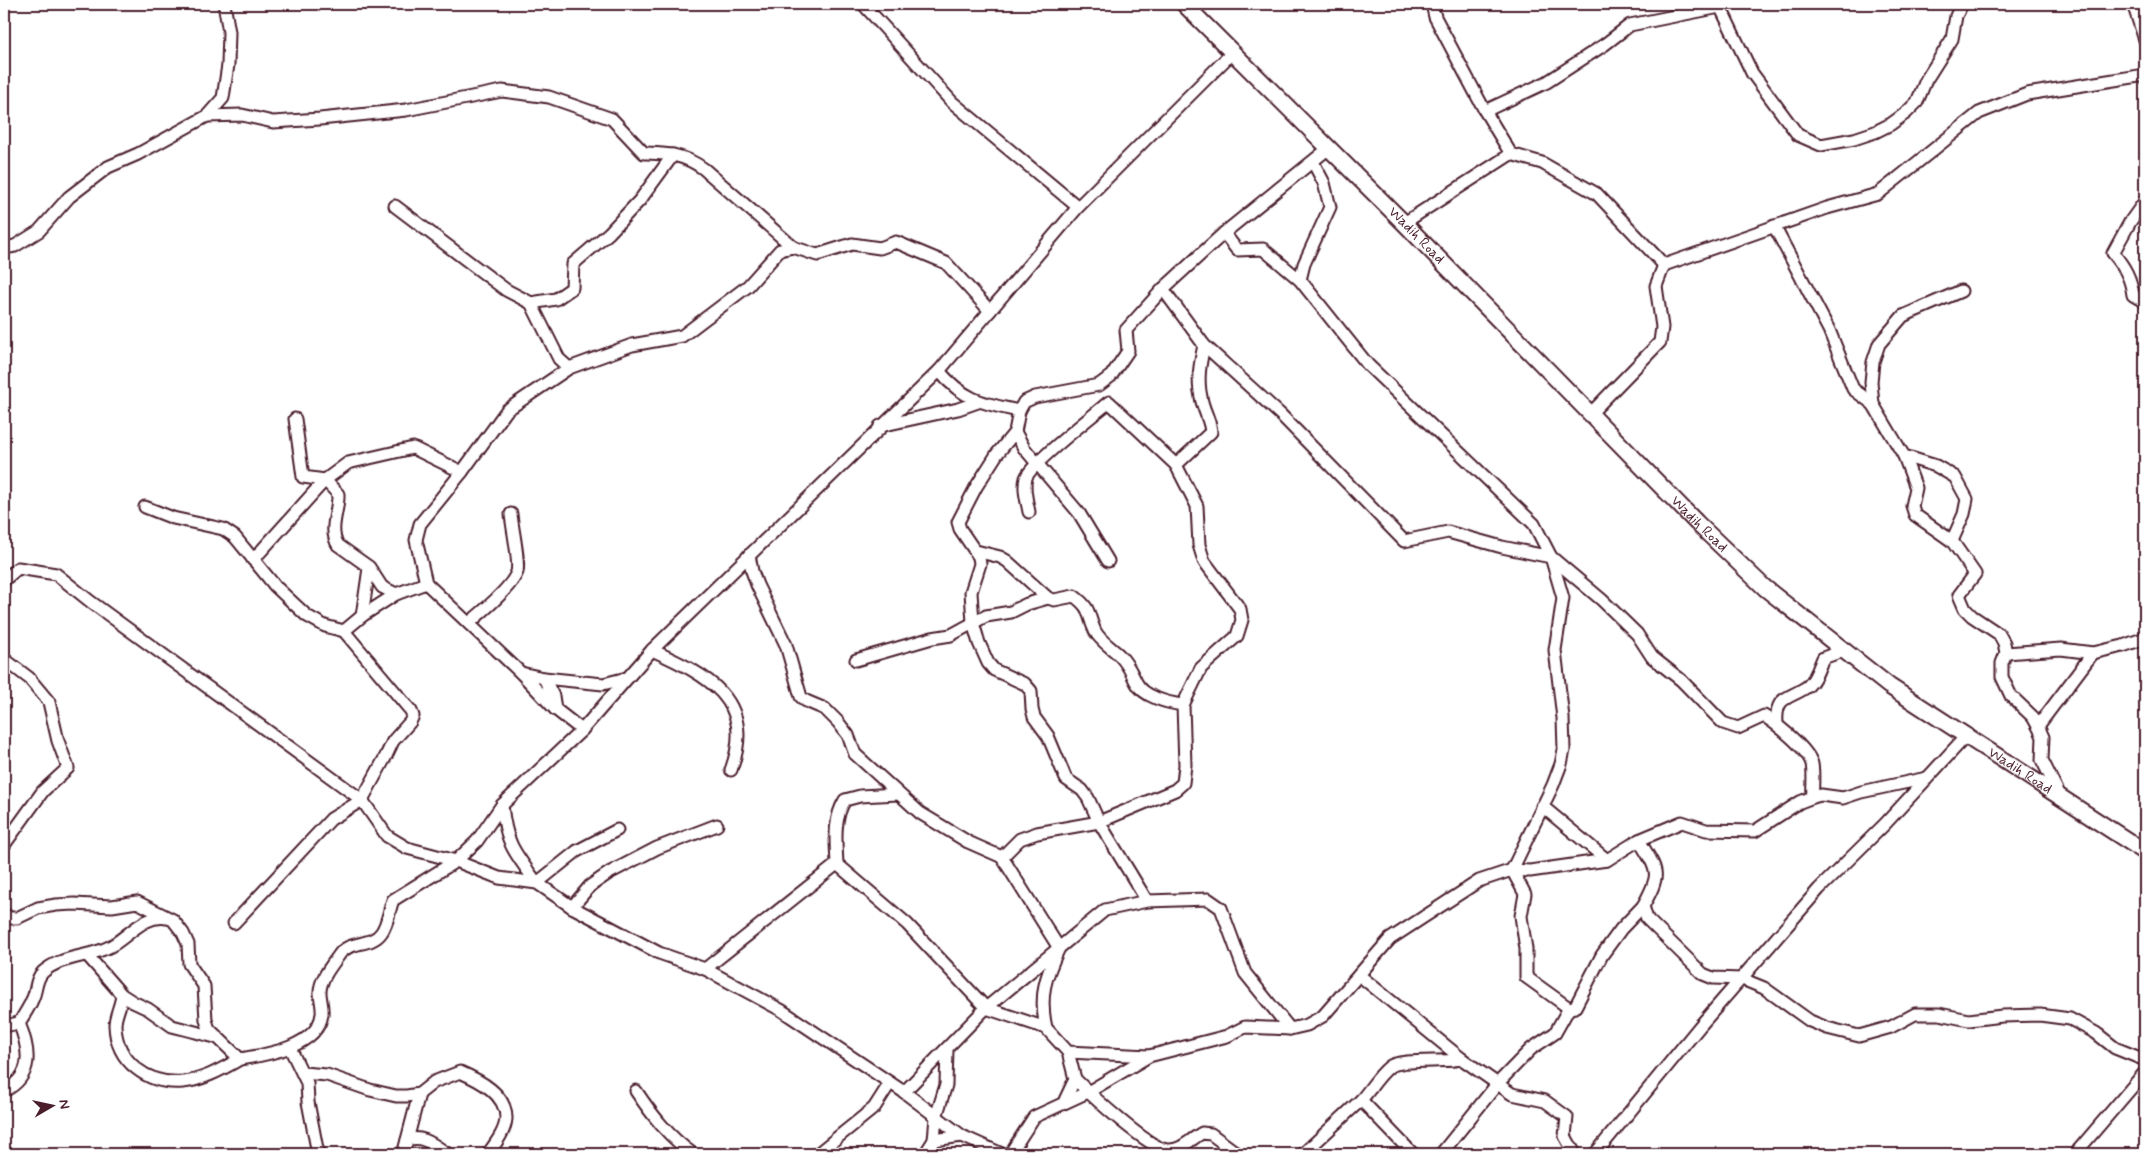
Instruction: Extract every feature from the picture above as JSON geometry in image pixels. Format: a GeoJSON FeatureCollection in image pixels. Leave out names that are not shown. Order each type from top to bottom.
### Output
{"type":"FeatureCollection","features":[{"type":"Feature","properties":{"kind":"street"},"geometry":{"type":"LineString","coordinates":[[4,248],[15,246],[39,231],[69,197],[108,167],[138,154],[207,116],[223,98],[226,82],[229,32],[224,4]]}},
{"type":"Feature","properties":{"kind":"street"},"geometry":{"type":"LineString","coordinates":[[863,4],[952,102],[1078,207]]}},
{"type":"Feature","properties":{"kind":"street","name":"Wadih Road"},"geometry":{"type":"LineString","coordinates":[[1184,4],[1404,223],[1697,523],[1765,588],[1889,686],[2145,852]]}},
{"type":"Feature","properties":{"kind":"street"},"geometry":{"type":"LineString","coordinates":[[1432,4],[1435,17],[1485,111],[1511,154],[1542,163],[1597,194],[1664,265]]}},
{"type":"Feature","properties":{"kind":"street"},"geometry":{"type":"LineString","coordinates":[[1485,111],[1547,82],[1604,45],[1630,25],[1719,5],[1752,73],[1798,135],[1821,145],[1854,139],[1891,124],[1917,102],[1926,80],[1952,39],[1956,16],[1962,4]]}},
{"type":"Feature","properties":{"kind":"street"},"geometry":{"type":"LineString","coordinates":[[2133,4],[2145,40]]}},
{"type":"Feature","properties":{"kind":"street"},"geometry":{"type":"LineString","coordinates":[[122,995],[115,1025],[122,1053],[132,1066],[146,1076],[164,1081],[183,1082],[216,1072],[240,1059],[290,1048],[311,1033],[320,1022],[322,1014],[320,989],[323,979],[340,953],[346,947],[375,938],[381,933],[385,925],[393,900],[456,861],[476,841],[502,805],[582,730],[652,650],[880,426],[939,371],[1078,207],[1232,53]]}},
{"type":"Feature","properties":{"kind":"street"},"geometry":{"type":"LineString","coordinates":[[1590,414],[1660,342],[1662,327],[1656,286],[1664,265],[1827,208],[1878,194],[1979,113],[2027,94],[2145,74]]}},
{"type":"Feature","properties":{"kind":"street"},"geometry":{"type":"LineString","coordinates":[[207,116],[242,115],[273,122],[406,110],[502,91],[549,97],[612,119],[644,153],[674,155],[690,159],[793,247],[817,255],[852,244],[880,248],[896,242],[946,263],[990,311]]}},
{"type":"Feature","properties":{"kind":"street"},"geometry":{"type":"LineString","coordinates":[[1147,901],[1099,822],[1088,798],[1082,790],[1066,779],[1061,770],[1048,736],[1034,717],[1031,691],[1025,684],[994,670],[988,663],[978,643],[973,623],[971,592],[980,564],[979,557],[960,529],[958,522],[976,487],[997,454],[1015,432],[1019,411],[1024,402],[1035,397],[1099,385],[1110,376],[1128,351],[1126,330],[1163,288],[1224,233],[1329,148]]}},
{"type":"Feature","properties":{"kind":"street"},"geometry":{"type":"LineString","coordinates":[[1404,223],[1511,154]]}},
{"type":"Feature","properties":{"kind":"street"},"geometry":{"type":"LineString","coordinates":[[531,303],[556,299],[572,288],[573,264],[609,233],[640,200],[674,155]]}},
{"type":"Feature","properties":{"kind":"street"},"geometry":{"type":"LineString","coordinates":[[1300,280],[1304,264],[1330,207],[1324,183],[1313,162]]}},
{"type":"Feature","properties":{"kind":"street"},"geometry":{"type":"LineString","coordinates":[[2145,201],[2130,222],[2113,253],[2124,266],[2132,284],[2133,295],[2145,302]]}},
{"type":"Feature","properties":{"kind":"street"},"geometry":{"type":"LineString","coordinates":[[396,206],[506,290],[531,303],[559,359],[570,368]]}},
{"type":"Feature","properties":{"kind":"street"},"geometry":{"type":"LineString","coordinates":[[1774,226],[1829,330],[1853,388],[1873,404],[1904,456],[1916,488],[1912,506],[1915,515],[1952,542],[1975,574],[1959,595],[1965,609],[1998,634],[2004,643],[2006,653],[2002,663],[2002,677],[2011,696],[2033,717],[2038,726],[2044,746],[2042,760],[2060,797]]}},
{"type":"Feature","properties":{"kind":"street"},"geometry":{"type":"LineString","coordinates":[[1224,233],[1237,250],[1263,249],[1300,280],[1368,365],[1534,524],[1551,557],[1563,598],[1555,650],[1563,718],[1564,750],[1562,764],[1553,785],[1512,870]]}},
{"type":"Feature","properties":{"kind":"street"},"geometry":{"type":"LineString","coordinates":[[582,730],[555,709],[521,673],[426,583],[416,540],[420,524],[462,472],[507,410],[570,368],[632,345],[682,336],[748,286],[780,250],[793,247]]}},
{"type":"Feature","properties":{"kind":"street"},"geometry":{"type":"LineString","coordinates":[[1163,288],[1204,345],[1281,415],[1404,541],[1448,532],[1502,547],[1551,557],[1602,600],[1637,634],[1652,657],[1681,680],[1723,723],[1738,728],[1764,716],[1777,724],[1804,751],[1812,764],[1813,796]]}},
{"type":"Feature","properties":{"kind":"street"},"geometry":{"type":"LineString","coordinates":[[1873,404],[1871,382],[1873,362],[1879,344],[1903,316],[1961,291]]}},
{"type":"Feature","properties":{"kind":"street"},"geometry":{"type":"LineString","coordinates":[[1176,465],[1211,432],[1210,419],[1201,399],[1198,374],[1204,345]]}},
{"type":"Feature","properties":{"kind":"street"},"geometry":{"type":"LineString","coordinates":[[939,371],[951,385],[964,395],[978,402],[1019,411]]}},
{"type":"Feature","properties":{"kind":"street"},"geometry":{"type":"LineString","coordinates":[[1002,856],[1020,839],[1037,833],[1099,822],[1175,790],[1183,783],[1185,765],[1183,705],[1201,668],[1237,636],[1242,620],[1240,609],[1204,561],[1198,545],[1197,506],[1176,465],[1109,402],[1099,385]]}},
{"type":"Feature","properties":{"kind":"street"},"geometry":{"type":"LineString","coordinates":[[880,426],[958,409],[978,402]]}},
{"type":"Feature","properties":{"kind":"street"},"geometry":{"type":"LineString","coordinates":[[1029,512],[1025,493],[1026,477],[1037,464],[1109,402]]}},
{"type":"Feature","properties":{"kind":"street"},"geometry":{"type":"LineString","coordinates":[[295,419],[308,499]]}},
{"type":"Feature","properties":{"kind":"street"},"geometry":{"type":"LineString","coordinates":[[1015,432],[1024,448],[1079,513],[1108,561]]}},
{"type":"Feature","properties":{"kind":"street"},"geometry":{"type":"LineString","coordinates":[[253,560],[324,480],[348,463],[413,448],[462,472]]}},
{"type":"Feature","properties":{"kind":"street"},"geometry":{"type":"LineString","coordinates":[[1904,456],[1936,466],[1955,477],[1967,499],[1964,514],[1952,542]]}},
{"type":"Feature","properties":{"kind":"street"},"geometry":{"type":"LineString","coordinates":[[303,477],[324,480],[338,494],[334,514],[335,540],[343,549],[369,567],[382,587],[396,594]]}},
{"type":"Feature","properties":{"kind":"street"},"geometry":{"type":"LineString","coordinates":[[145,507],[173,518],[223,529],[235,537],[275,586],[307,616],[325,626],[344,631],[411,711],[413,716],[410,722],[392,741],[362,800],[331,818],[234,923]]}},
{"type":"Feature","properties":{"kind":"street"},"geometry":{"type":"LineString","coordinates":[[469,624],[488,608],[516,572],[517,561],[511,514]]}},
{"type":"Feature","properties":{"kind":"street"},"geometry":{"type":"LineString","coordinates":[[976,551],[1000,557],[1007,561],[1048,598],[1054,600],[1074,596],[1088,609],[1096,633],[1121,657],[1144,692],[1174,704],[1183,705]]}},
{"type":"Feature","properties":{"kind":"street"},"geometry":{"type":"LineString","coordinates":[[749,555],[757,585],[786,645],[801,697],[825,709],[848,735],[855,754],[920,813],[968,842],[1002,856],[1059,948]]}},
{"type":"Feature","properties":{"kind":"street"},"geometry":{"type":"LineString","coordinates":[[362,616],[369,567]]}},
{"type":"Feature","properties":{"kind":"street"},"geometry":{"type":"LineString","coordinates":[[4,580],[18,568],[56,574],[91,602],[362,800],[388,836],[407,848],[456,861],[500,878],[537,883],[576,851],[617,830]]}},
{"type":"Feature","properties":{"kind":"street"},"geometry":{"type":"LineString","coordinates":[[344,631],[362,616],[396,594],[426,583]]}},
{"type":"Feature","properties":{"kind":"street"},"geometry":{"type":"LineString","coordinates":[[856,660],[932,638],[951,635],[986,616],[1011,612],[1027,604],[1048,598]]}},
{"type":"Feature","properties":{"kind":"street"},"geometry":{"type":"LineString","coordinates":[[2006,653],[2061,649],[2093,653],[2123,646],[2145,638]]}},
{"type":"Feature","properties":{"kind":"street"},"geometry":{"type":"LineString","coordinates":[[652,650],[700,675],[727,698],[735,711],[739,738],[731,770]]}},
{"type":"Feature","properties":{"kind":"street"},"geometry":{"type":"LineString","coordinates":[[1777,724],[1776,710],[1784,698],[1809,685],[1816,676],[1823,658],[1845,650]]}},
{"type":"Feature","properties":{"kind":"street"},"geometry":{"type":"LineString","coordinates":[[2038,726],[2093,653]]}},
{"type":"Feature","properties":{"kind":"street"},"geometry":{"type":"LineString","coordinates":[[4,659],[29,678],[49,702],[58,741],[68,768],[43,792],[6,840]]}},
{"type":"Feature","properties":{"kind":"street"},"geometry":{"type":"LineString","coordinates":[[521,673],[544,678],[603,684],[628,678]]}},
{"type":"Feature","properties":{"kind":"street"},"geometry":{"type":"LineString","coordinates":[[544,678],[553,696],[555,709]]}},
{"type":"Feature","properties":{"kind":"street"},"geometry":{"type":"LineString","coordinates":[[1595,1154],[1700,1026],[1819,888],[1884,824],[1967,735]]}},
{"type":"Feature","properties":{"kind":"street"},"geometry":{"type":"LineString","coordinates":[[1010,1154],[1034,1116],[1065,1100],[1088,1092],[1149,1056],[1227,1036],[1245,1027],[1290,1029],[1307,1025],[1323,1016],[1390,939],[1479,881],[1512,870],[1530,871],[1607,860],[1639,840],[1682,822],[1706,830],[1756,831],[1800,802],[1813,796],[1821,795],[1843,798],[1861,792],[1927,778]]}},
{"type":"Feature","properties":{"kind":"street"},"geometry":{"type":"LineString","coordinates":[[898,794],[860,796],[845,800],[839,809],[835,835],[837,864],[907,924],[986,1008],[1046,1028],[1068,1052],[1075,1079],[1088,1092],[1154,1146],[1168,1150],[1181,1147],[1202,1132],[1211,1134],[1238,1154]]}},
{"type":"Feature","properties":{"kind":"street"},"geometry":{"type":"LineString","coordinates":[[502,805],[504,828],[512,850],[537,883],[572,907],[659,953],[705,969],[781,1010],[904,1092],[962,1136],[1002,1154]]}},
{"type":"Feature","properties":{"kind":"street"},"geometry":{"type":"LineString","coordinates":[[1542,806],[1607,860]]}},
{"type":"Feature","properties":{"kind":"street"},"geometry":{"type":"LineString","coordinates":[[572,907],[590,886],[609,872],[657,848],[717,824]]}},
{"type":"Feature","properties":{"kind":"street"},"geometry":{"type":"LineString","coordinates":[[1512,870],[1525,894],[1521,916],[1526,948],[1526,977],[1569,1008],[1575,1007],[1602,955],[1620,929],[1643,906],[1654,886],[1656,869],[1639,840]]}},
{"type":"Feature","properties":{"kind":"street"},"geometry":{"type":"LineString","coordinates":[[705,969],[837,864]]}},
{"type":"Feature","properties":{"kind":"street"},"geometry":{"type":"LineString","coordinates":[[904,1092],[986,1008],[1104,910],[1147,901],[1208,899],[1221,908],[1245,973],[1290,1029]]}},
{"type":"Feature","properties":{"kind":"street"},"geometry":{"type":"LineString","coordinates":[[4,914],[10,918],[17,918],[38,908],[56,905],[112,906],[138,902],[173,920],[183,932],[188,944],[189,964],[204,986],[206,1020],[209,1029],[215,1037],[240,1059]]}},
{"type":"Feature","properties":{"kind":"street"},"geometry":{"type":"LineString","coordinates":[[1643,906],[1647,919],[1666,940],[1704,974],[1713,978],[1742,979],[1764,988],[1810,1021],[1858,1036],[1891,1027],[1915,1014],[1940,1014],[1969,1020],[2002,1016],[2040,1015],[2070,1019],[2096,1033],[2115,1048],[2145,1060]]}},
{"type":"Feature","properties":{"kind":"street"},"geometry":{"type":"LineString","coordinates":[[4,1091],[20,1080],[24,1070],[28,1053],[19,1023],[32,1001],[37,980],[42,973],[62,961],[94,954],[112,946],[154,917],[173,920]]}},
{"type":"Feature","properties":{"kind":"street"},"geometry":{"type":"LineString","coordinates":[[1046,1028],[1042,1011],[1043,994],[1047,973],[1059,948]]}},
{"type":"Feature","properties":{"kind":"street"},"geometry":{"type":"LineString","coordinates":[[87,955],[122,995],[148,1009],[172,1026],[215,1037]]}},
{"type":"Feature","properties":{"kind":"street"},"geometry":{"type":"LineString","coordinates":[[1359,976],[1462,1059],[1512,1094],[1545,1101],[1566,1117],[1565,1136],[1575,1154]]}},
{"type":"Feature","properties":{"kind":"street"},"geometry":{"type":"LineString","coordinates":[[1441,1154],[1498,1083],[1531,1049],[1555,1033],[1569,1008]]}},
{"type":"Feature","properties":{"kind":"street"},"geometry":{"type":"LineString","coordinates":[[4,1026],[19,1023]]}},
{"type":"Feature","properties":{"kind":"street"},"geometry":{"type":"LineString","coordinates":[[290,1048],[294,1060],[307,1083],[308,1102],[318,1154]]}},
{"type":"Feature","properties":{"kind":"street"},"geometry":{"type":"LineString","coordinates":[[925,1154],[934,1140],[936,1117],[946,1085],[947,1049]]}},
{"type":"Feature","properties":{"kind":"street"},"geometry":{"type":"LineString","coordinates":[[1068,1052],[1149,1056]]}},
{"type":"Feature","properties":{"kind":"street"},"geometry":{"type":"LineString","coordinates":[[1303,1154],[1361,1100],[1390,1066],[1410,1062],[1449,1062],[1462,1059]]}},
{"type":"Feature","properties":{"kind":"street"},"geometry":{"type":"LineString","coordinates":[[303,1073],[327,1075],[350,1084],[396,1096],[419,1094],[434,1082],[460,1072],[492,1089],[505,1111],[506,1120],[497,1141],[488,1154]]}},
{"type":"Feature","properties":{"kind":"street"},"geometry":{"type":"LineString","coordinates":[[2076,1154],[2145,1072]]}},
{"type":"Feature","properties":{"kind":"street"},"geometry":{"type":"LineString","coordinates":[[1065,1100],[1075,1079]]}},
{"type":"Feature","properties":{"kind":"street"},"geometry":{"type":"LineString","coordinates":[[817,1154],[874,1108],[890,1083]]}},
{"type":"Feature","properties":{"kind":"street"},"geometry":{"type":"LineString","coordinates":[[636,1091],[653,1117],[683,1151],[693,1154]]}},
{"type":"Feature","properties":{"kind":"street"},"geometry":{"type":"LineString","coordinates":[[403,1154],[419,1094]]}},
{"type":"Feature","properties":{"kind":"street"},"geometry":{"type":"LineString","coordinates":[[1361,1100],[1413,1154]]}},
{"type":"Feature","properties":{"kind":"street"},"geometry":{"type":"LineString","coordinates":[[413,1120],[426,1140]]}},
{"type":"Feature","properties":{"kind":"street"},"geometry":{"type":"LineString","coordinates":[[934,1140],[962,1136]]}},
{"type":"Feature","properties":{"kind":"street"},"geometry":{"type":"LineString","coordinates":[[407,1140],[413,1138],[426,1140],[448,1154]]}}]}
